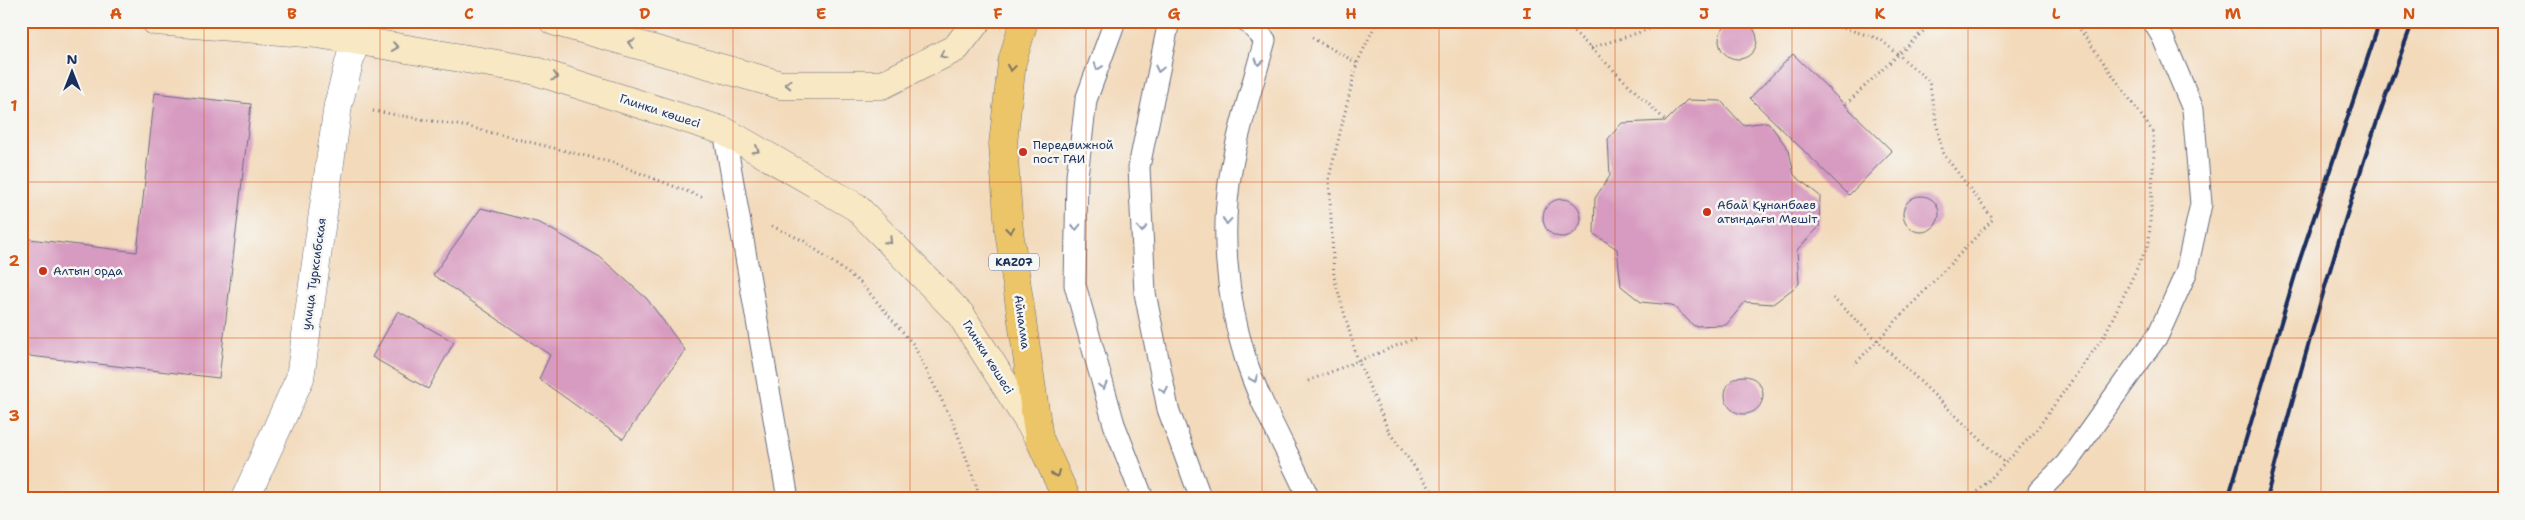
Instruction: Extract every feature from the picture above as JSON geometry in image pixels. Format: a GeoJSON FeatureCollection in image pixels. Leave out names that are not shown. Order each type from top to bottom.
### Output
{"type":"FeatureCollection","features":[{"type":"Feature","properties":{"kind":"highway","name":"Айналма"},"geometry":{"type":"LineString","coordinates":[[1024,21],[1012,62],[1003,144],[1009,231],[1039,438],[1067,499]]}},
{"type":"Feature","properties":{"kind":"main road","name":"Глинки көшесі"},"geometry":{"type":"LineString","coordinates":[[155,21],[318,34],[532,70],[724,131],[856,207],[961,315],[1039,438]]}},
{"type":"Feature","properties":{"kind":"main road"},"geometry":{"type":"LineString","coordinates":[[553,21],[781,85],[882,85],[956,48],[977,21]]}},
{"type":"Feature","properties":{"kind":"street","name":"улица Турксибская"},"geometry":{"type":"LineString","coordinates":[[245,499],[300,378],[338,105],[355,40]]}},
{"type":"Feature","properties":{"kind":"lane"},"geometry":{"type":"LineString","coordinates":[[1115,21],[1086,100],[1077,176],[1075,285],[1114,424],[1143,499]]}},
{"type":"Feature","properties":{"kind":"lane"},"geometry":{"type":"LineString","coordinates":[[1169,21],[1139,167],[1145,293],[1168,409],[1201,499]]}},
{"type":"Feature","properties":{"kind":"lane"},"geometry":{"type":"LineString","coordinates":[[1247,21],[1265,40],[1232,166],[1226,231],[1230,302],[1245,358],[1271,419],[1309,499]]}},
{"type":"Feature","properties":{"kind":"lane"},"geometry":{"type":"LineString","coordinates":[[2040,499],[2039,491],[2066,464],[2158,335],[2186,273],[2202,204],[2193,109],[2163,38],[2153,21]]}},
{"type":"Feature","properties":{"kind":"lane"},"geometry":{"type":"LineString","coordinates":[[724,131],[788,499]]}},
{"type":"Feature","properties":{"kind":"path"},"geometry":{"type":"LineString","coordinates":[[1377,21],[1357,63],[1329,178],[1334,276],[1358,362],[1389,432],[1438,499]]}},
{"type":"Feature","properties":{"kind":"path"},"geometry":{"type":"LineString","coordinates":[[1563,21],[1666,121]]}},
{"type":"Feature","properties":{"kind":"path"},"geometry":{"type":"LineString","coordinates":[[1591,48],[1674,21]]}},
{"type":"Feature","properties":{"kind":"path"},"geometry":{"type":"LineString","coordinates":[[1820,21],[1880,39],[1929,81],[1942,152],[1993,219],[1854,365]]}},
{"type":"Feature","properties":{"kind":"path"},"geometry":{"type":"LineString","coordinates":[[1846,104],[1934,21]]}},
{"type":"Feature","properties":{"kind":"path"},"geometry":{"type":"LineString","coordinates":[[1971,499],[2034,433],[2104,336],[2149,243],[2154,154],[2153,132],[2074,21]]}},
{"type":"Feature","properties":{"kind":"path"},"geometry":{"type":"LineString","coordinates":[[1312,38],[1357,63]]}},
{"type":"Feature","properties":{"kind":"path"},"geometry":{"type":"LineString","coordinates":[[338,105],[469,127],[614,164],[738,210],[804,241],[861,283],[913,344],[954,424],[981,499]]}},
{"type":"Feature","properties":{"kind":"path"},"geometry":{"type":"LineString","coordinates":[[1833,298],[2006,464]]}},
{"type":"Feature","properties":{"kind":"path"},"geometry":{"type":"LineString","coordinates":[[1308,381],[1416,338]]}},
{"type":"Feature","properties":{"kind":"building"},"geometry":{"type":"Polygon","coordinates":[[[1738,21],[1751,27],[1757,40],[1751,53],[1738,59],[1725,53],[1719,40],[1725,27],[1738,21]]]}},
{"type":"Feature","properties":{"kind":"building"},"geometry":{"type":"Polygon","coordinates":[[[1793,54],[1892,151],[1849,195],[1750,98],[1793,54]]]}},
{"type":"Feature","properties":{"kind":"building"},"geometry":{"type":"Polygon","coordinates":[[[155,93],[251,104],[219,378],[21,355],[21,238],[137,252],[155,93]]]}},
{"type":"Feature","properties":{"kind":"building","name":"Абай Құнанбаев атындағы Мешіт"},"geometry":{"type":"Polygon","coordinates":[[[1687,100],[1721,101],[1743,125],[1768,122],[1789,150],[1794,175],[1820,196],[1819,227],[1797,250],[1799,284],[1773,304],[1745,302],[1726,325],[1694,326],[1672,305],[1641,302],[1621,286],[1617,249],[1594,234],[1595,198],[1610,176],[1608,139],[1622,123],[1666,121],[1687,100]]]}},
{"type":"Feature","properties":{"kind":"building"},"geometry":{"type":"Polygon","coordinates":[[[1921,196],[1928,197],[1934,201],[1938,207],[1938,221],[1934,227],[1928,231],[1921,232],[1914,231],[1908,227],[1904,221],[1903,214],[1904,207],[1908,201],[1914,197],[1921,196]]]}},
{"type":"Feature","properties":{"kind":"building"},"geometry":{"type":"Polygon","coordinates":[[[1562,199],[1575,205],[1581,218],[1575,231],[1562,237],[1549,231],[1543,218],[1549,205],[1562,199]]]}},
{"type":"Feature","properties":{"kind":"building"},"geometry":{"type":"Polygon","coordinates":[[[481,208],[540,223],[600,257],[647,299],[685,350],[623,439],[539,379],[550,355],[433,275],[481,208]]]}},
{"type":"Feature","properties":{"kind":"building"},"geometry":{"type":"Polygon","coordinates":[[[398,311],[454,342],[428,389],[372,357],[398,311]]]}},
{"type":"Feature","properties":{"kind":"building"},"geometry":{"type":"Polygon","coordinates":[[[1744,376],[1757,382],[1763,395],[1757,408],[1744,414],[1731,408],[1725,395],[1731,382],[1744,376]]]}},
{"type":"Feature","properties":{"kind":"railway"},"geometry":{"type":"LineString","coordinates":[[2228,499],[2299,262],[2380,21]]}},
{"type":"Feature","properties":{"kind":"railway"},"geometry":{"type":"LineString","coordinates":[[2266,499],[2299,378],[2352,198],[2413,21]]}},
{"type":"Feature","properties":{"kind":"place","name":"Передвижной пост ГАИ"},"geometry":{"type":"Point","coordinates":[1023,152]}},
{"type":"Feature","properties":{"kind":"place","name":"Абай Құнанбаев атындағы Мешіт"},"geometry":{"type":"Point","coordinates":[1707,212]}},
{"type":"Feature","properties":{"kind":"place","name":"Алтын орда"},"geometry":{"type":"Point","coordinates":[43,271]}}]}
